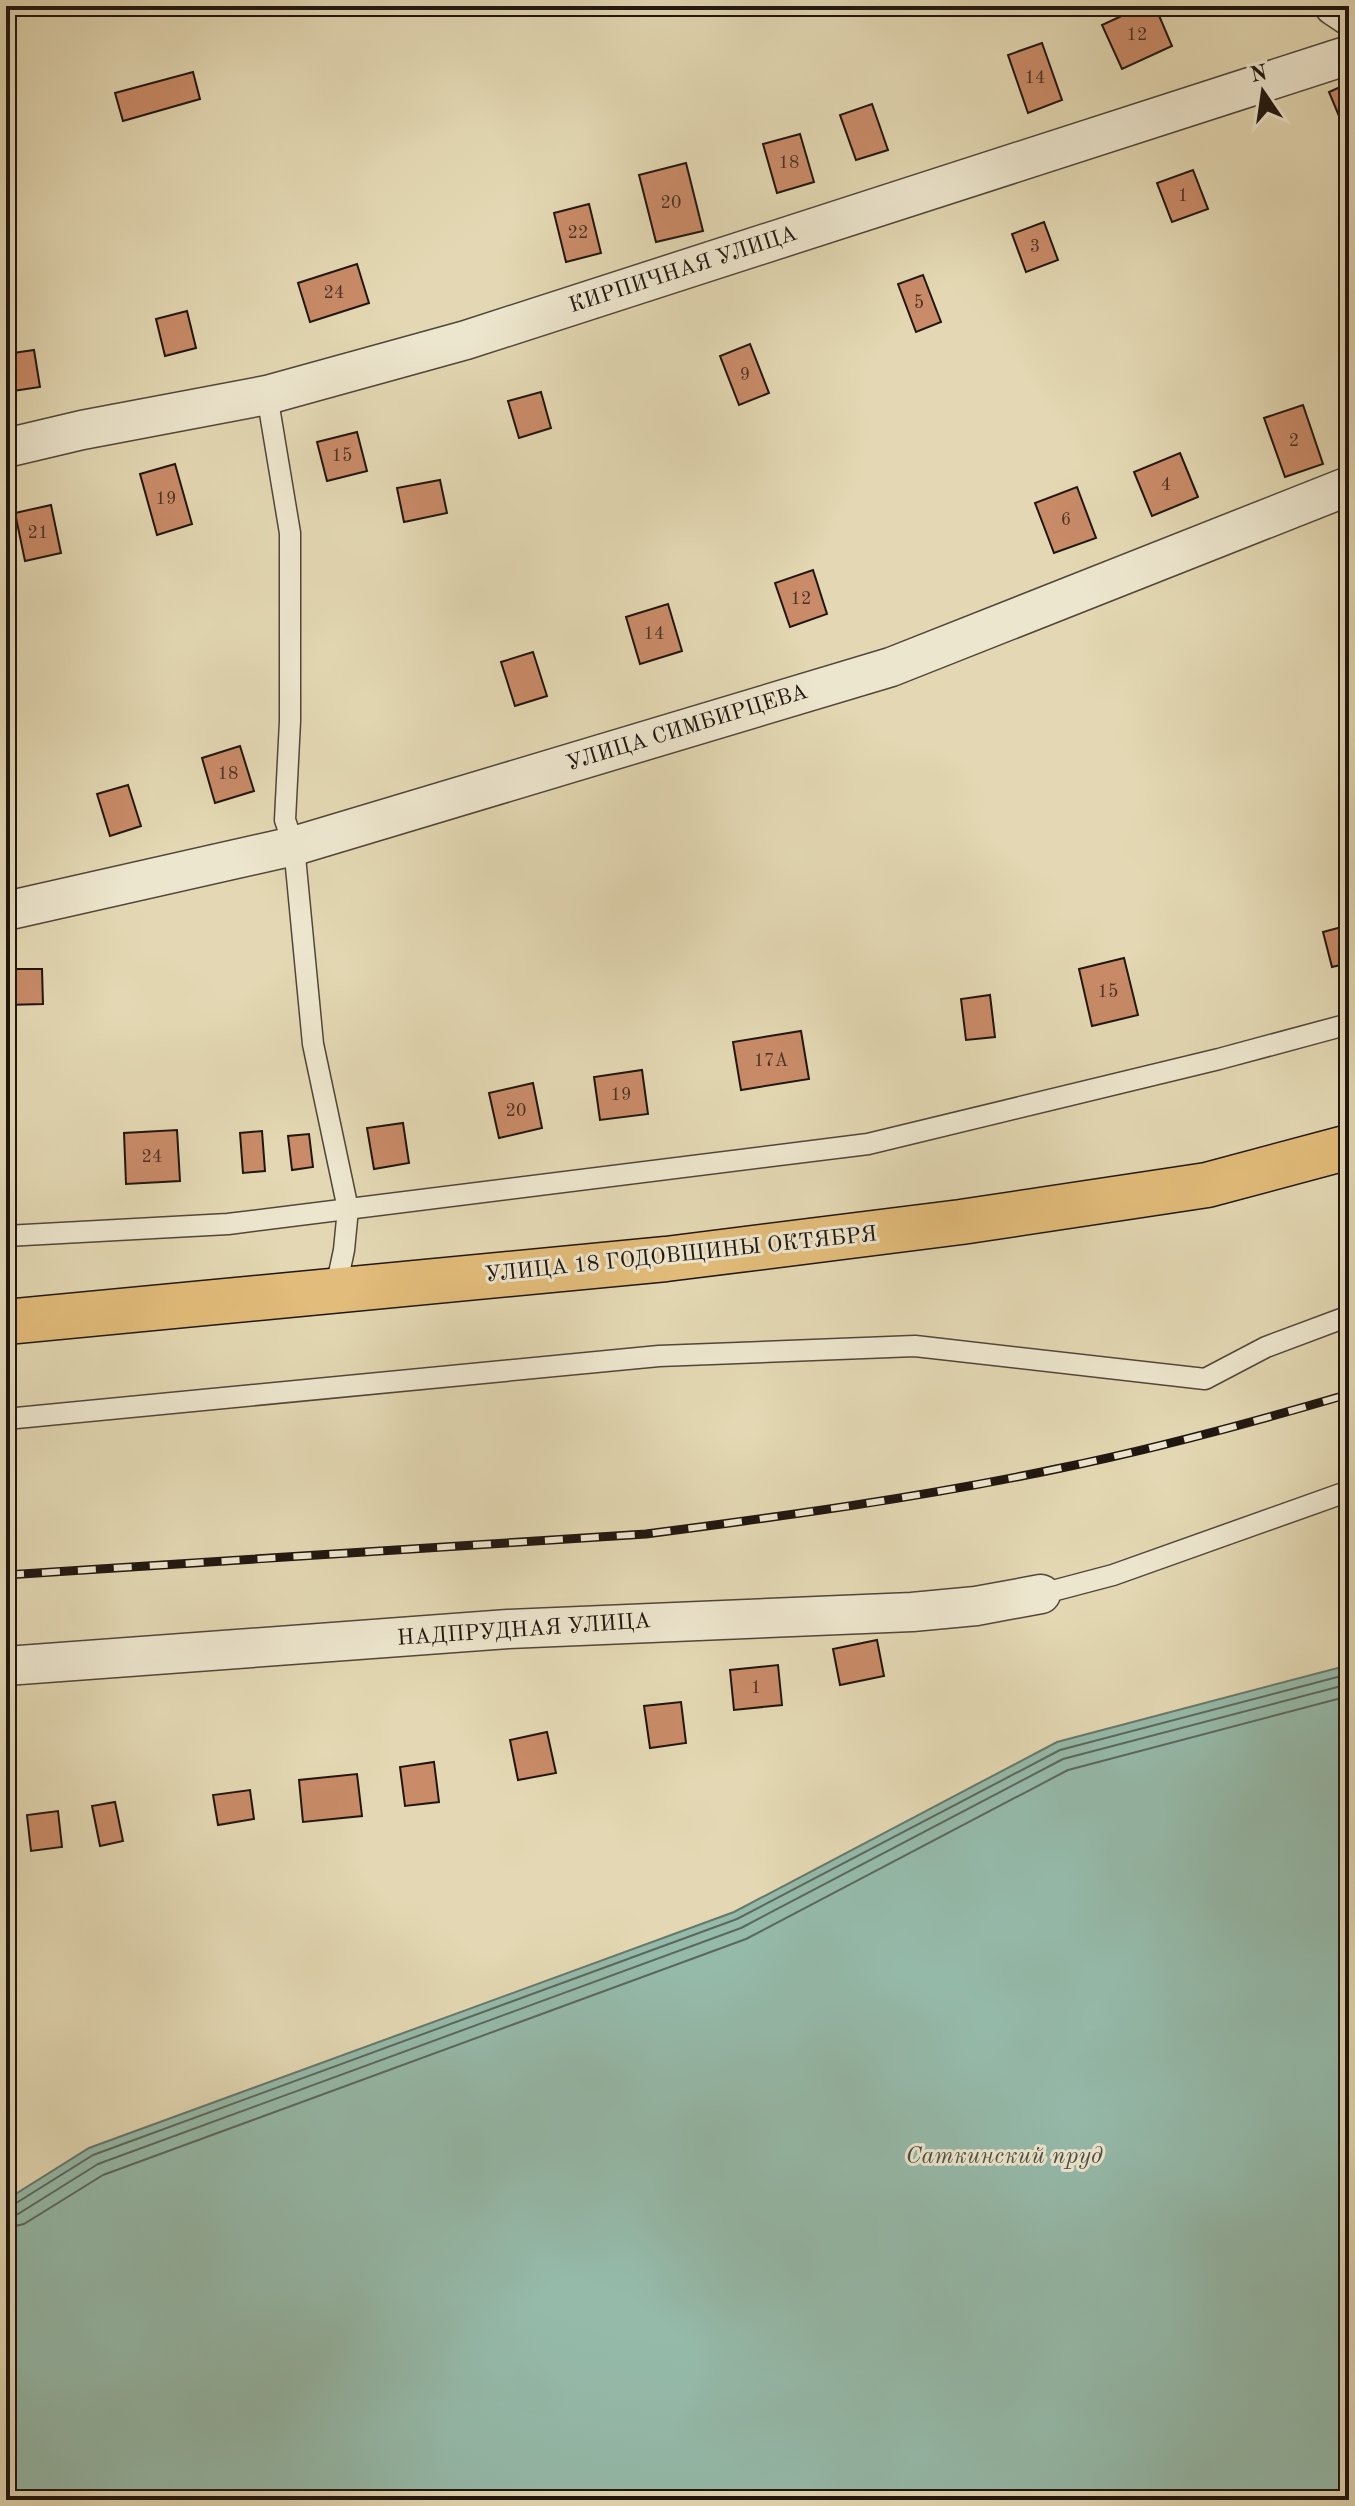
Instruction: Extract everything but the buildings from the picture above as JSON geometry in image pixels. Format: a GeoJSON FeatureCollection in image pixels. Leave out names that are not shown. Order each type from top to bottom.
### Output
{"type":"FeatureCollection","features":[{"type":"Feature","properties":{"kind":"main road","name":"УЛИЦА 18 ГОДОВЩИНЫ ОКТЯБРЯ"},"geometry":{"type":"LineString","coordinates":[[6,1322],[666,1259],[990,1218],[1207,1185],[1349,1147]]}},
{"type":"Feature","properties":{"kind":"street"},"geometry":{"type":"LineString","coordinates":[[1334,6],[1349,16]]}},
{"type":"Feature","properties":{"kind":"street","name":"КИРПИЧНАЯ УЛИЦА"},"geometry":{"type":"LineString","coordinates":[[6,448],[82,430],[267,395],[466,340],[1349,55]]}},
{"type":"Feature","properties":{"kind":"street","name":"УЛИЦА СИМБИРЦЕВА"},"geometry":{"type":"LineString","coordinates":[[6,911],[294,846],[891,667],[1349,486]]}},
{"type":"Feature","properties":{"kind":"street","name":"НАДПРУДНАЯ УЛИЦА"},"geometry":{"type":"LineString","coordinates":[[6,1666],[508,1629],[912,1612],[976,1606],[1041,1594]]}},
{"type":"Feature","properties":{"kind":"lane"},"geometry":{"type":"LineString","coordinates":[[267,395],[290,533],[290,721],[285,820],[294,846],[298,914],[313,1044],[348,1209],[335,1292]]}},
{"type":"Feature","properties":{"kind":"lane"},"geometry":{"type":"LineString","coordinates":[[6,1236],[228,1224],[868,1144],[1219,1059],[1349,1024]]}},
{"type":"Feature","properties":{"kind":"lane"},"geometry":{"type":"LineString","coordinates":[[6,1419],[659,1356],[915,1346],[1205,1379],[1266,1347],[1349,1316]]}},
{"type":"Feature","properties":{"kind":"lane"},"geometry":{"type":"LineString","coordinates":[[1041,1594],[1113,1575],[1349,1491]]}},
{"type":"Feature","properties":{"kind":"water","name":"Саткинский пруд"},"geometry":{"type":"Polygon","coordinates":[[[1349,1665],[1349,2500],[6,2500],[6,2200],[89,2148],[734,1912],[1057,1742],[1349,1665]]]}},
{"type":"Feature","properties":{"kind":"railway"},"geometry":{"type":"LineString","coordinates":[[6,1575],[646,1534],[750,1520],[906,1497],[1061,1468],[1206,1434],[1349,1394]]}}]}
